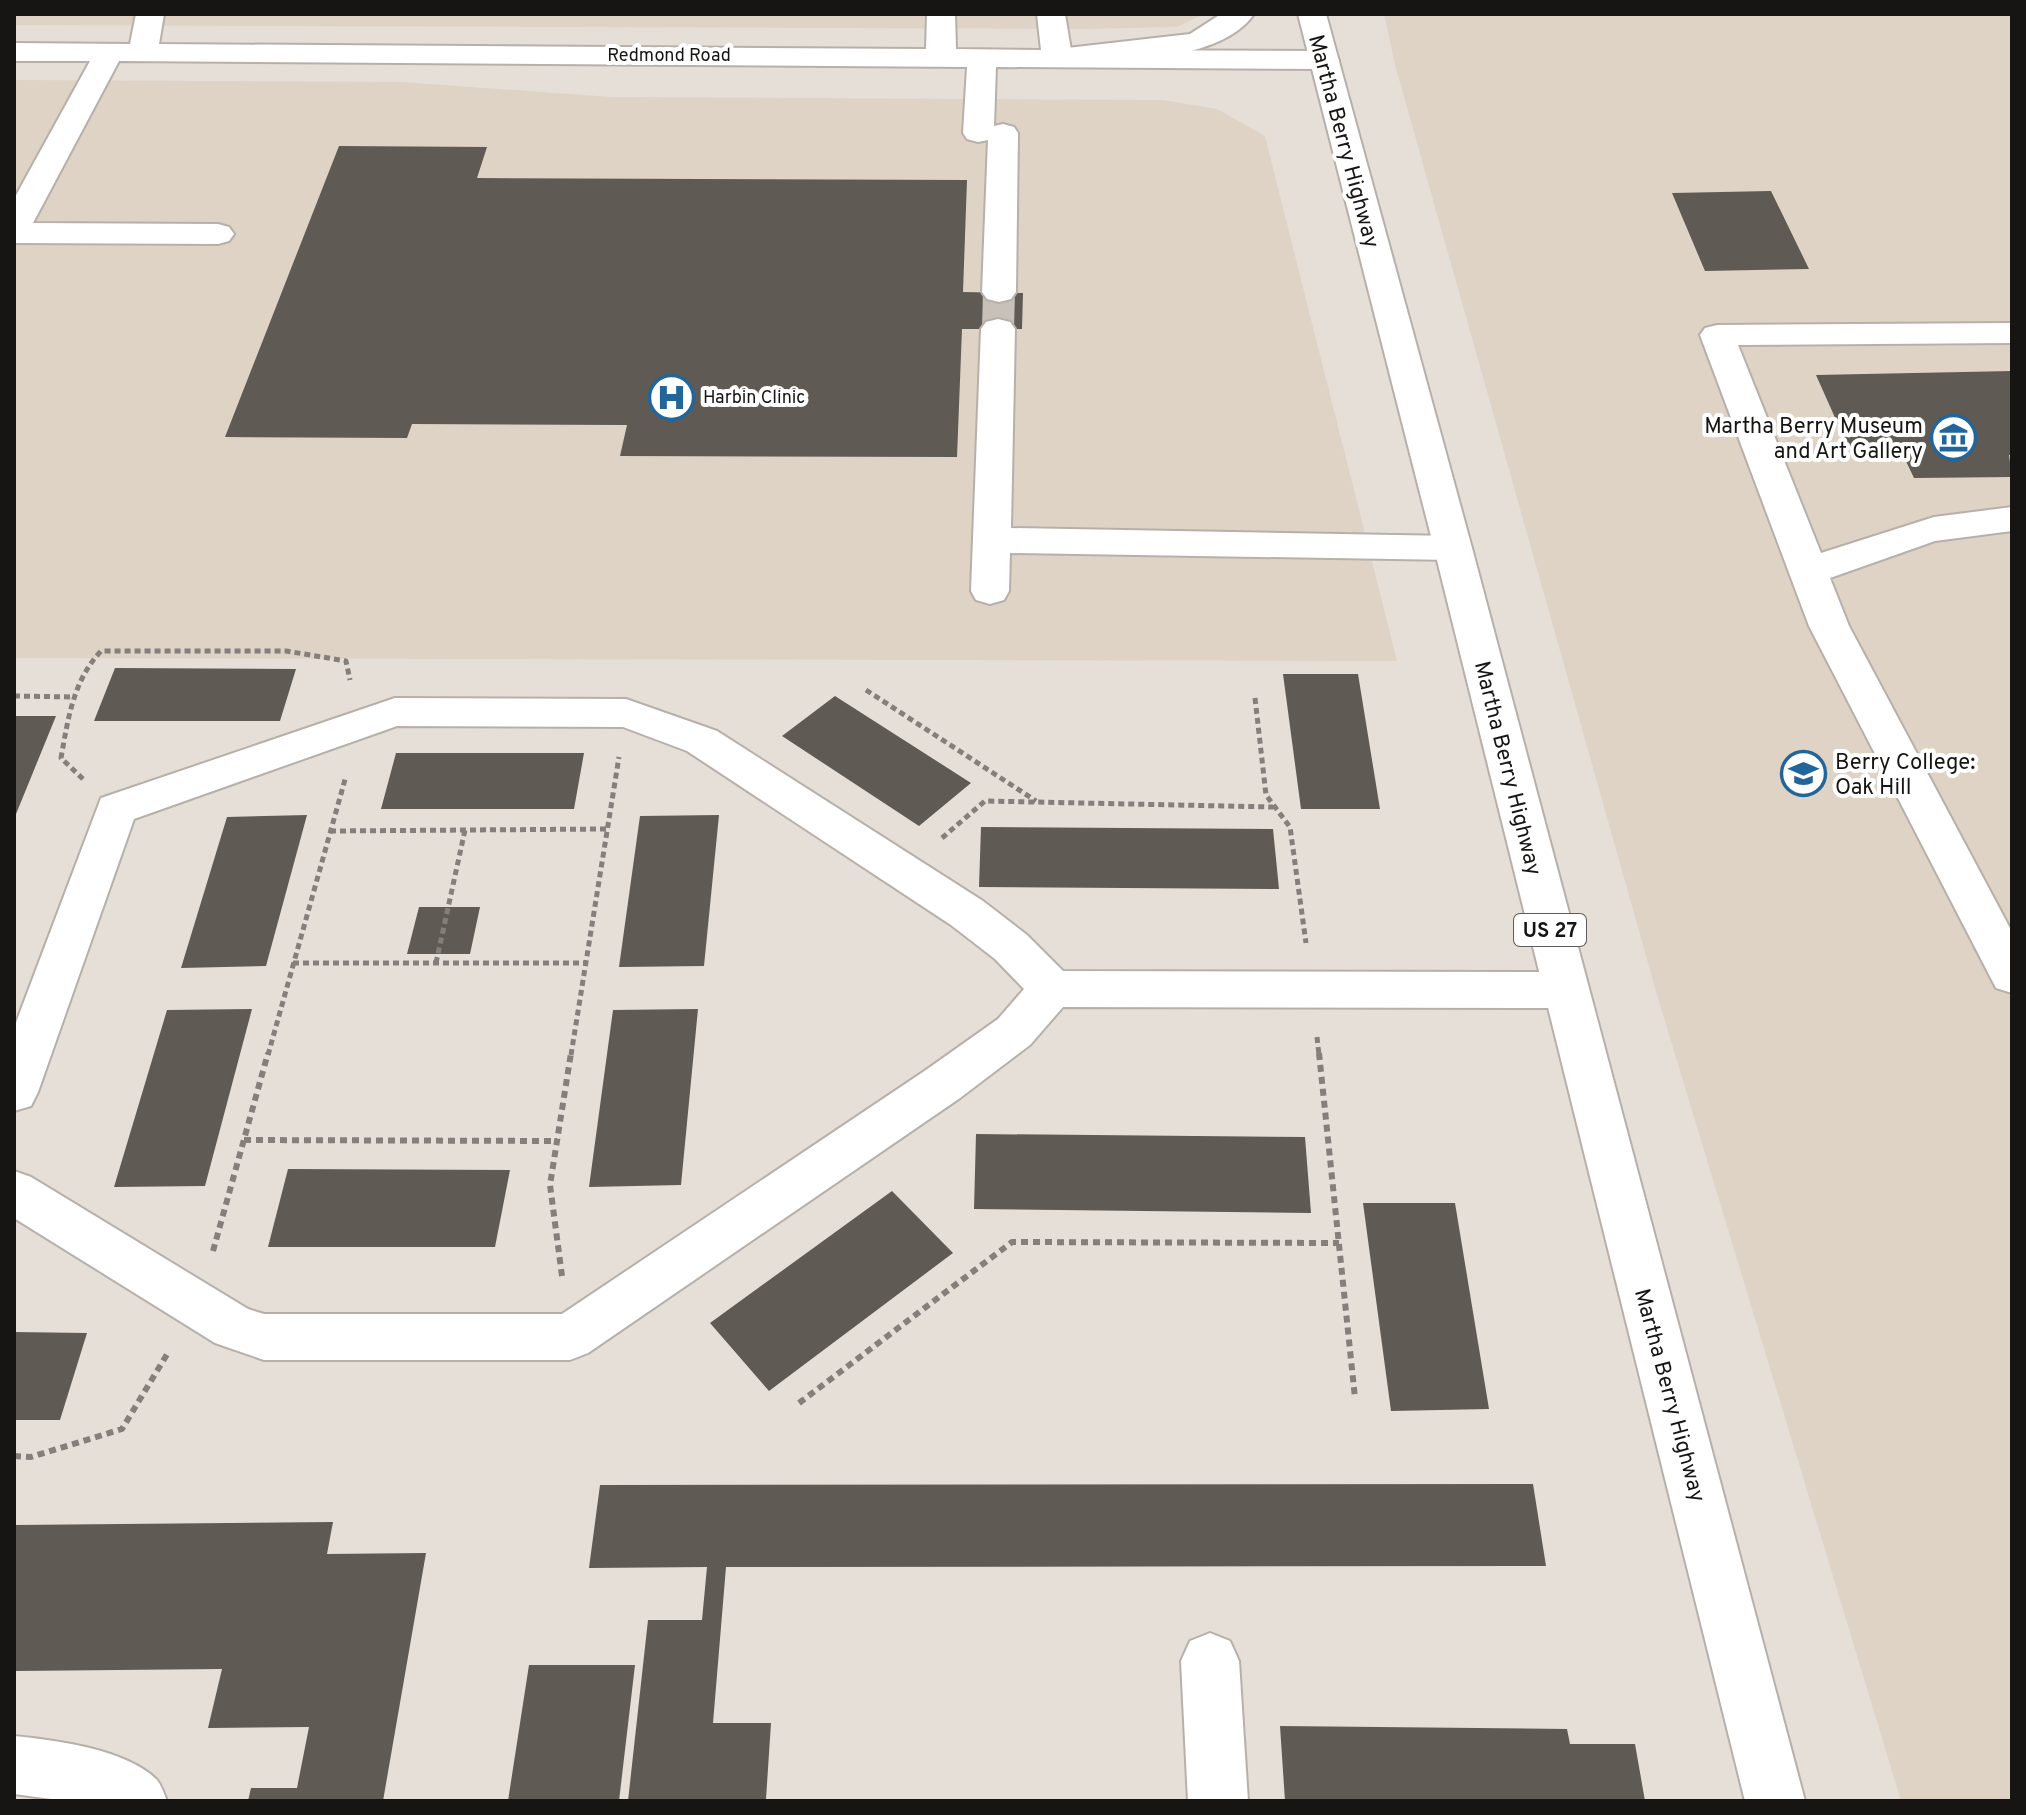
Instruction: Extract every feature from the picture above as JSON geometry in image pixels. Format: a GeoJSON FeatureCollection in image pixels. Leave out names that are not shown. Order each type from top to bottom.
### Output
{"type":"FeatureCollection","features":[{"type":"Feature","properties":{"kind":"main road"},"geometry":{"type":"LineString","coordinates":[[143,53],[150,14]]}},
{"type":"Feature","properties":{"kind":"main road"},"geometry":{"type":"LineString","coordinates":[[941,14],[941,57]]}},
{"type":"Feature","properties":{"kind":"main road"},"geometry":{"type":"LineString","coordinates":[[1051,14],[1062,57],[1199,41],[1240,14]]}},
{"type":"Feature","properties":{"kind":"main road","name":"Martha Berry Highway"},"geometry":{"type":"LineString","coordinates":[[1312,14],[1453,548],[1775,1801]]}},
{"type":"Feature","properties":{"kind":"main road","name":"Redmond Road"},"geometry":{"type":"LineString","coordinates":[[14,52],[1324,60]]}},
{"type":"Feature","properties":{"kind":"main road"},"geometry":{"type":"LineString","coordinates":[[109,53],[14,230],[218,234]]}},
{"type":"Feature","properties":{"kind":"main road"},"geometry":{"type":"LineString","coordinates":[[982,57],[991,133],[999,292]]}},
{"type":"Feature","properties":{"kind":"main road"},"geometry":{"type":"LineString","coordinates":[[990,591],[998,329]]}},
{"type":"Feature","properties":{"kind":"main road"},"geometry":{"type":"LineString","coordinates":[[2012,333],[1717,335],[1829,626],[2012,975]]}},
{"type":"Feature","properties":{"kind":"main road"},"geometry":{"type":"LineString","coordinates":[[1809,572],[1887,542],[1948,525],[1984,519],[2012,519]]}},
{"type":"Feature","properties":{"kind":"main road"},"geometry":{"type":"LineString","coordinates":[[992,540],[1453,548]]}},
{"type":"Feature","properties":{"kind":"main road"},"geometry":{"type":"LineString","coordinates":[[14,1092],[116,809],[395,712],[626,713],[702,741],[967,913],[1011,947],[1052,989],[1566,990]]}},
{"type":"Feature","properties":{"kind":"main road"},"geometry":{"type":"LineString","coordinates":[[14,1192],[199,1303],[233,1327],[264,1337],[570,1337],[943,1084],[1014,1032],[1052,989]]}},
{"type":"Feature","properties":{"kind":"main road"},"geometry":{"type":"LineString","coordinates":[[1210,1661],[1218,1801]]}},
{"type":"Feature","properties":{"kind":"main road"},"geometry":{"type":"LineString","coordinates":[[14,1765],[62,1770],[111,1783],[137,1801]]}},
{"type":"Feature","properties":{"kind":"path"},"geometry":{"type":"LineString","coordinates":[[116,809],[61,758],[73,697],[87,662],[101,651],[286,651],[346,661],[351,686]]}},
{"type":"Feature","properties":{"kind":"path"},"geometry":{"type":"LineString","coordinates":[[866,690],[1037,802]]}},
{"type":"Feature","properties":{"kind":"path"},"geometry":{"type":"LineString","coordinates":[[14,696],[73,697]]}},
{"type":"Feature","properties":{"kind":"path"},"geometry":{"type":"LineString","coordinates":[[1255,698],[1266,795],[1290,827],[1312,990],[1355,1398]]}},
{"type":"Feature","properties":{"kind":"path"},"geometry":{"type":"LineString","coordinates":[[570,1337],[550,1185],[626,713]]}},
{"type":"Feature","properties":{"kind":"path"},"geometry":{"type":"LineString","coordinates":[[14,1456],[31,1457],[122,1429],[199,1303],[347,770]]}},
{"type":"Feature","properties":{"kind":"path"},"geometry":{"type":"LineString","coordinates":[[903,872],[985,801],[1274,807]]}},
{"type":"Feature","properties":{"kind":"path"},"geometry":{"type":"LineString","coordinates":[[330,831],[607,829]]}},
{"type":"Feature","properties":{"kind":"path"},"geometry":{"type":"LineString","coordinates":[[436,963],[465,830]]}},
{"type":"Feature","properties":{"kind":"path"},"geometry":{"type":"LineString","coordinates":[[293,963],[585,963]]}},
{"type":"Feature","properties":{"kind":"path"},"geometry":{"type":"LineString","coordinates":[[244,1140],[557,1141]]}},
{"type":"Feature","properties":{"kind":"path"},"geometry":{"type":"LineString","coordinates":[[799,1403],[1012,1242],[1339,1243]]}},
{"type":"Feature","properties":{"kind":"shaded area"},"geometry":{"type":"Polygon","coordinates":[[[14,14],[1204,14],[1177,27],[1086,29],[14,25],[14,14]]]}},
{"type":"Feature","properties":{"kind":"shaded area","name":"Berry College: Oak Hill"},"geometry":{"type":"Polygon","coordinates":[[[1384,14],[2012,14],[2012,1801],[1901,1801],[1657,995],[1395,65],[1384,14]]]}},
{"type":"Feature","properties":{"kind":"shaded area","name":"Harbin Clinic"},"geometry":{"type":"Polygon","coordinates":[[[14,80],[401,82],[612,97],[1163,100],[1217,109],[1265,136],[1397,661],[14,658],[14,80]]]}},
{"type":"Feature","properties":{"kind":"building"},"geometry":{"type":"Polygon","coordinates":[[[339,146],[487,147],[477,178],[967,180],[963,292],[1023,293],[1022,329],[962,329],[957,457],[620,456],[627,425],[412,424],[407,438],[225,437],[339,146]]]}},
{"type":"Feature","properties":{"kind":"building"},"geometry":{"type":"Polygon","coordinates":[[[1771,191],[1809,269],[1705,271],[1672,193],[1771,191]]]}},
{"type":"Feature","properties":{"kind":"building"},"geometry":{"type":"Polygon","coordinates":[[[2012,371],[2012,455],[2009,455],[2012,477],[1914,478],[1904,457],[1853,458],[1816,375],[2012,371]]]}},
{"type":"Feature","properties":{"kind":"building"},"geometry":{"type":"Polygon","coordinates":[[[115,668],[296,669],[280,721],[94,721],[115,668]]]}},
{"type":"Feature","properties":{"kind":"building"},"geometry":{"type":"Polygon","coordinates":[[[1283,674],[1358,674],[1380,809],[1301,809],[1283,674]]]}},
{"type":"Feature","properties":{"kind":"building"},"geometry":{"type":"Polygon","coordinates":[[[835,696],[971,783],[919,826],[782,736],[835,696]]]}},
{"type":"Feature","properties":{"kind":"building"},"geometry":{"type":"Polygon","coordinates":[[[14,716],[56,716],[14,819],[14,716]]]}},
{"type":"Feature","properties":{"kind":"building"},"geometry":{"type":"Polygon","coordinates":[[[396,753],[584,753],[574,809],[381,809],[396,753]]]}},
{"type":"Feature","properties":{"kind":"building"},"geometry":{"type":"Polygon","coordinates":[[[307,815],[266,966],[181,968],[227,817],[307,815]]]}},
{"type":"Feature","properties":{"kind":"building"},"geometry":{"type":"Polygon","coordinates":[[[719,815],[704,966],[619,967],[640,816],[719,815]]]}},
{"type":"Feature","properties":{"kind":"building"},"geometry":{"type":"Polygon","coordinates":[[[981,827],[1273,829],[1279,889],[979,887],[981,827]]]}},
{"type":"Feature","properties":{"kind":"building"},"geometry":{"type":"Polygon","coordinates":[[[419,907],[480,907],[470,954],[407,954],[419,907]]]}},
{"type":"Feature","properties":{"kind":"building"},"geometry":{"type":"Polygon","coordinates":[[[252,1009],[205,1186],[114,1187],[167,1010],[252,1009]]]}},
{"type":"Feature","properties":{"kind":"building"},"geometry":{"type":"Polygon","coordinates":[[[698,1009],[681,1185],[589,1187],[613,1010],[698,1009]]]}},
{"type":"Feature","properties":{"kind":"building"},"geometry":{"type":"Polygon","coordinates":[[[976,1134],[1305,1137],[1311,1213],[974,1209],[976,1134]]]}},
{"type":"Feature","properties":{"kind":"building"},"geometry":{"type":"Polygon","coordinates":[[[288,1169],[510,1170],[495,1247],[268,1247],[288,1169]]]}},
{"type":"Feature","properties":{"kind":"building"},"geometry":{"type":"Polygon","coordinates":[[[892,1191],[953,1253],[769,1391],[710,1323],[892,1191]]]}},
{"type":"Feature","properties":{"kind":"building"},"geometry":{"type":"Polygon","coordinates":[[[1363,1203],[1455,1203],[1489,1409],[1391,1411],[1363,1203]]]}},
{"type":"Feature","properties":{"kind":"building"},"geometry":{"type":"Polygon","coordinates":[[[14,1332],[87,1333],[60,1420],[14,1420],[14,1332]]]}},
{"type":"Feature","properties":{"kind":"building"},"geometry":{"type":"Polygon","coordinates":[[[1533,1484],[1546,1566],[726,1567],[713,1723],[771,1723],[766,1799],[628,1801],[648,1620],[702,1620],[707,1567],[589,1568],[600,1485],[1533,1484]]]}},
{"type":"Feature","properties":{"kind":"building"},"geometry":{"type":"Polygon","coordinates":[[[333,1522],[327,1554],[426,1553],[383,1801],[248,1801],[251,1788],[297,1788],[309,1727],[208,1728],[222,1669],[14,1671],[14,1525],[333,1522]]]}},
{"type":"Feature","properties":{"kind":"building"},"geometry":{"type":"Polygon","coordinates":[[[529,1665],[635,1665],[619,1801],[508,1801],[529,1665]]]}},
{"type":"Feature","properties":{"kind":"building"},"geometry":{"type":"Polygon","coordinates":[[[1280,1726],[1567,1729],[1570,1744],[1635,1744],[1645,1801],[1285,1801],[1280,1726]]]}},
{"type":"Feature","properties":{"kind":"tunnel"},"geometry":{"type":"LineString","coordinates":[[998,329],[999,292]]}},
{"type":"Feature","properties":{"kind":"place","name":"Harbin Clinic"},"geometry":{"type":"Point","coordinates":[672,397]}},
{"type":"Feature","properties":{"kind":"place","name":"Martha Berry Museum and Art Gallery"},"geometry":{"type":"Point","coordinates":[1954,438]}},
{"type":"Feature","properties":{"kind":"place","name":"Berry College: Oak Hill"},"geometry":{"type":"Point","coordinates":[1804,774]}}]}
